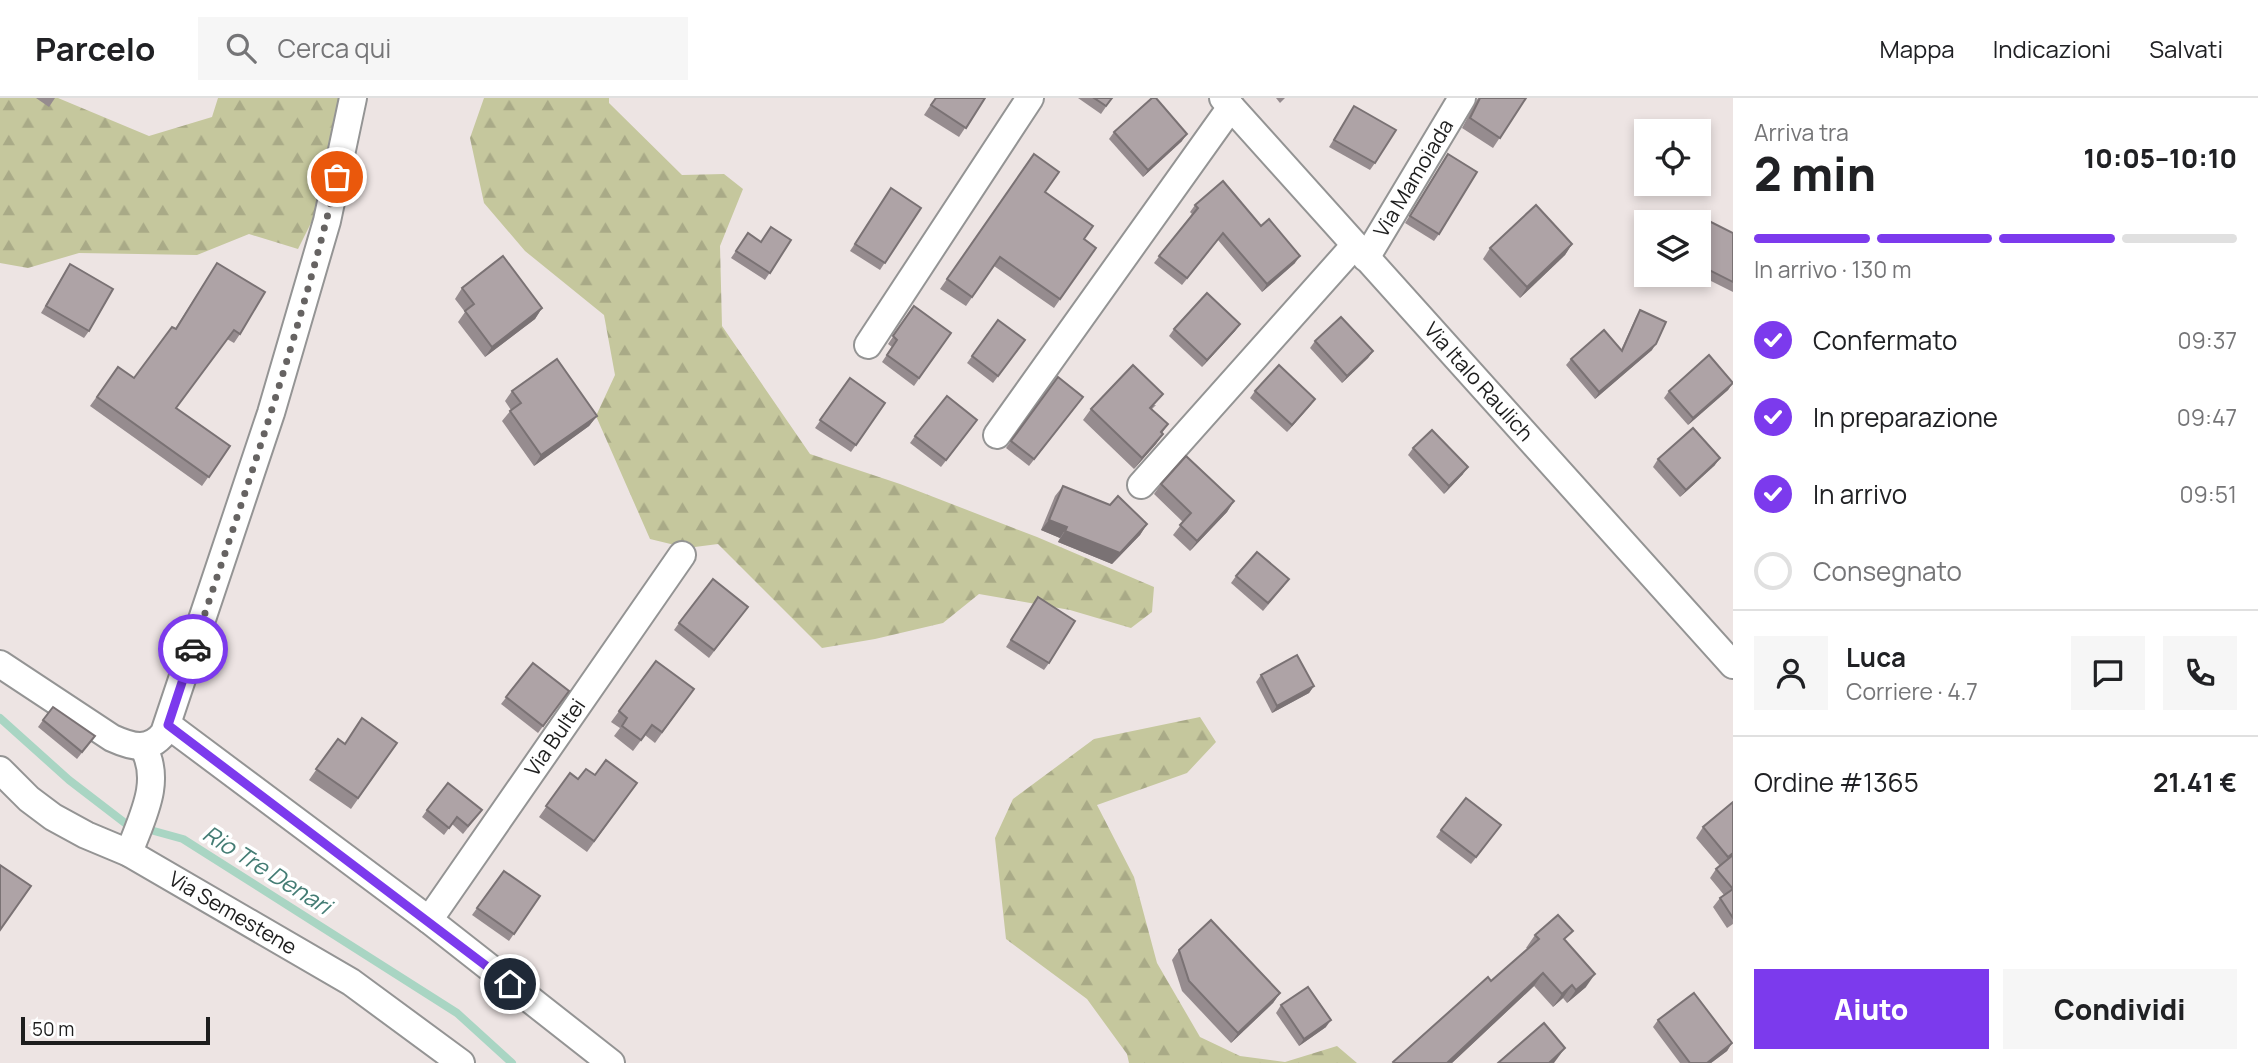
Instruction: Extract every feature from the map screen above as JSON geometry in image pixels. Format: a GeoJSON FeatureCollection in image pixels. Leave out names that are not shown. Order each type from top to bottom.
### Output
{"type":"FeatureCollection","features":[{"type":"Feature","properties":{"kind":"street"},"geometry":{"type":"LineString","coordinates":[[0,664],[112,738],[127,745],[143,747],[160,739],[168,725],[294,339],[327,221],[353,98]]}},
{"type":"Feature","properties":{"kind":"street"},"geometry":{"type":"LineString","coordinates":[[867,345],[1030,98]]}},
{"type":"Feature","properties":{"kind":"street","name":"Via Mamoiada"},"geometry":{"type":"LineString","coordinates":[[1141,485],[1360,251],[1462,98]]}},
{"type":"Feature","properties":{"kind":"street"},"geometry":{"type":"LineString","coordinates":[[997,435],[1227,102]]}},
{"type":"Feature","properties":{"kind":"street","name":"Via Italo Raulich"},"geometry":{"type":"LineString","coordinates":[[1227,102],[1733,665]]}},
{"type":"Feature","properties":{"kind":"street","name":"Via Bultei"},"geometry":{"type":"LineString","coordinates":[[429,920],[682,555]]}},
{"type":"Feature","properties":{"kind":"street"},"geometry":{"type":"LineString","coordinates":[[168,725],[429,920],[611,1063]]}},
{"type":"Feature","properties":{"kind":"street"},"geometry":{"type":"LineString","coordinates":[[129,853],[152,788],[152,766],[143,747]]}},
{"type":"Feature","properties":{"kind":"street","name":"Via Semestene"},"geometry":{"type":"LineString","coordinates":[[0,770],[34,804],[53,817],[86,835],[129,853],[351,982],[461,1063]]}},
{"type":"Feature","properties":{"kind":"green space"},"geometry":{"type":"Polygon","coordinates":[[[0,98],[58,98],[149,136],[212,117],[218,98],[339,98],[319,207],[298,249],[249,234],[197,255],[79,253],[28,268],[0,263],[0,98]]]}},
{"type":"Feature","properties":{"kind":"green space"},"geometry":{"type":"Polygon","coordinates":[[[484,98],[609,98],[609,103],[682,175],[724,174],[743,189],[720,246],[722,326],[810,454],[900,484],[1037,537],[1154,587],[1152,612],[1131,628],[1070,610],[979,594],[943,623],[822,648],[718,544],[687,548],[650,539],[596,416],[615,375],[604,315],[525,251],[484,203],[470,138],[484,98]]]}},
{"type":"Feature","properties":{"kind":"green space"},"geometry":{"type":"Polygon","coordinates":[[[1200,717],[1216,742],[1187,773],[1097,805],[1134,877],[1157,963],[1200,1037],[1240,1056],[1285,1062],[1337,1046],[1357,1063],[1129,1063],[1127,1054],[1087,999],[1006,939],[995,838],[1013,799],[1094,739],[1200,717]]]}},
{"type":"Feature","properties":{"kind":"building"},"geometry":{"type":"Polygon","coordinates":[[[936,98],[985,98],[966,128],[931,105],[936,98]]]}},
{"type":"Feature","properties":{"kind":"building"},"geometry":{"type":"Polygon","coordinates":[[[1094,98],[1112,98],[1106,106],[1094,98]]]}},
{"type":"Feature","properties":{"kind":"building"},"geometry":{"type":"Polygon","coordinates":[[[1152,98],[1156,98],[1187,134],[1148,170],[1114,132],[1152,98]]]}},
{"type":"Feature","properties":{"kind":"building"},"geometry":{"type":"Polygon","coordinates":[[[1480,98],[1526,98],[1500,138],[1470,118],[1480,98]]]}},
{"type":"Feature","properties":{"kind":"building"},"geometry":{"type":"Polygon","coordinates":[[[1354,106],[1396,130],[1375,163],[1334,140],[1354,106]]]}},
{"type":"Feature","properties":{"kind":"building"},"geometry":{"type":"Polygon","coordinates":[[[1034,154],[1059,172],[1045,192],[1093,226],[1084,239],[1096,248],[1060,299],[1000,257],[972,297],[947,279],[1034,154]]]}},
{"type":"Feature","properties":{"kind":"building"},"geometry":{"type":"Polygon","coordinates":[[[1448,154],[1477,172],[1439,234],[1410,216],[1448,154]]]}},
{"type":"Feature","properties":{"kind":"building"},"geometry":{"type":"Polygon","coordinates":[[[1223,181],[1261,226],[1269,219],[1300,256],[1267,284],[1223,233],[1187,278],[1159,256],[1198,208],[1195,205],[1223,181]]]}},
{"type":"Feature","properties":{"kind":"building"},"geometry":{"type":"Polygon","coordinates":[[[891,188],[921,208],[885,263],[855,244],[891,188]]]}},
{"type":"Feature","properties":{"kind":"building"},"geometry":{"type":"Polygon","coordinates":[[[1536,205],[1572,244],[1527,287],[1490,248],[1536,205]]]}},
{"type":"Feature","properties":{"kind":"building"},"geometry":{"type":"Polygon","coordinates":[[[1711,222],[1733,233],[1733,282],[1711,271],[1711,222]]]}},
{"type":"Feature","properties":{"kind":"building"},"geometry":{"type":"Polygon","coordinates":[[[771,227],[791,240],[770,273],[736,251],[748,233],[761,242],[771,227]]]}},
{"type":"Feature","properties":{"kind":"building"},"geometry":{"type":"Polygon","coordinates":[[[503,256],[542,308],[492,347],[465,311],[474,304],[462,288],[503,256]]]}},
{"type":"Feature","properties":{"kind":"building"},"geometry":{"type":"Polygon","coordinates":[[[217,263],[265,292],[240,334],[234,330],[176,408],[230,446],[209,477],[97,397],[118,367],[134,378],[172,327],[176,329],[217,263]]]}},
{"type":"Feature","properties":{"kind":"building"},"geometry":{"type":"Polygon","coordinates":[[[70,264],[113,289],[89,331],[46,306],[70,264]]]}},
{"type":"Feature","properties":{"kind":"building"},"geometry":{"type":"Polygon","coordinates":[[[1207,293],[1240,324],[1207,360],[1174,329],[1207,293]]]}},
{"type":"Feature","properties":{"kind":"building"},"geometry":{"type":"Polygon","coordinates":[[[914,306],[951,333],[919,378],[887,355],[897,340],[893,336],[914,306]]]}},
{"type":"Feature","properties":{"kind":"building"},"geometry":{"type":"Polygon","coordinates":[[[1640,310],[1666,322],[1656,344],[1599,392],[1571,359],[1604,330],[1622,351],[1640,310]]]}},
{"type":"Feature","properties":{"kind":"building"},"geometry":{"type":"Polygon","coordinates":[[[1341,317],[1373,351],[1347,376],[1315,341],[1341,317]]]}},
{"type":"Feature","properties":{"kind":"building"},"geometry":{"type":"Polygon","coordinates":[[[998,320],[1025,340],[998,376],[972,356],[998,320]]]}},
{"type":"Feature","properties":{"kind":"building"},"geometry":{"type":"Polygon","coordinates":[[[1709,355],[1733,383],[1693,418],[1669,391],[1709,355]]]}},
{"type":"Feature","properties":{"kind":"building"},"geometry":{"type":"Polygon","coordinates":[[[557,359],[597,416],[541,455],[510,411],[521,403],[512,391],[557,359]]]}},
{"type":"Feature","properties":{"kind":"building"},"geometry":{"type":"Polygon","coordinates":[[[1133,365],[1163,394],[1150,408],[1168,424],[1161,432],[1163,434],[1142,458],[1091,409],[1133,365]]]}},
{"type":"Feature","properties":{"kind":"building"},"geometry":{"type":"Polygon","coordinates":[[[1279,365],[1315,399],[1292,425],[1255,391],[1279,365]]]}},
{"type":"Feature","properties":{"kind":"building"},"geometry":{"type":"Polygon","coordinates":[[[1058,377],[1083,397],[1034,459],[1011,441],[1058,377]]]}},
{"type":"Feature","properties":{"kind":"building"},"geometry":{"type":"Polygon","coordinates":[[[850,378],[885,403],[856,445],[820,420],[850,378]]]}},
{"type":"Feature","properties":{"kind":"building"},"geometry":{"type":"Polygon","coordinates":[[[947,396],[977,420],[946,460],[915,436],[947,396]]]}},
{"type":"Feature","properties":{"kind":"building"},"geometry":{"type":"Polygon","coordinates":[[[1693,428],[1720,458],[1686,490],[1658,459],[1693,428]]]}},
{"type":"Feature","properties":{"kind":"building"},"geometry":{"type":"Polygon","coordinates":[[[1432,430],[1468,467],[1449,486],[1413,448],[1432,430]]]}},
{"type":"Feature","properties":{"kind":"building"},"geometry":{"type":"Polygon","coordinates":[[[1186,456],[1234,501],[1197,541],[1180,525],[1191,513],[1161,484],[1186,456]]]}},
{"type":"Feature","properties":{"kind":"building"},"geometry":{"type":"Polygon","coordinates":[[[1063,486],[1110,505],[1118,496],[1147,524],[1120,553],[1065,531],[1067,527],[1049,520],[1063,486]]]}},
{"type":"Feature","properties":{"kind":"building"},"geometry":{"type":"Polygon","coordinates":[[[1257,552],[1289,579],[1268,603],[1236,576],[1257,552]]]}},
{"type":"Feature","properties":{"kind":"building"},"geometry":{"type":"Polygon","coordinates":[[[713,579],[748,607],[714,650],[679,623],[713,579]]]}},
{"type":"Feature","properties":{"kind":"building"},"geometry":{"type":"Polygon","coordinates":[[[1038,597],[1075,621],[1049,663],[1011,640],[1038,597]]]}},
{"type":"Feature","properties":{"kind":"building"},"geometry":{"type":"Polygon","coordinates":[[[1297,655],[1314,686],[1277,706],[1261,675],[1297,655]]]}},
{"type":"Feature","properties":{"kind":"building"},"geometry":{"type":"Polygon","coordinates":[[[656,661],[694,689],[662,732],[652,725],[641,740],[622,726],[627,718],[619,711],[656,661]]]}},
{"type":"Feature","properties":{"kind":"building"},"geometry":{"type":"Polygon","coordinates":[[[533,663],[569,691],[543,726],[506,697],[533,663]]]}},
{"type":"Feature","properties":{"kind":"building"},"geometry":{"type":"Polygon","coordinates":[[[53,707],[95,736],[82,752],[43,720],[53,707]]]}},
{"type":"Feature","properties":{"kind":"building"},"geometry":{"type":"Polygon","coordinates":[[[362,718],[397,743],[358,798],[316,769],[338,739],[345,744],[362,718]]]}},
{"type":"Feature","properties":{"kind":"building"},"geometry":{"type":"Polygon","coordinates":[[[606,760],[637,783],[594,841],[546,806],[570,773],[578,779],[586,769],[595,775],[606,760]]]}},
{"type":"Feature","properties":{"kind":"building"},"geometry":{"type":"Polygon","coordinates":[[[448,783],[482,810],[468,826],[457,817],[449,828],[427,810],[448,783]]]}},
{"type":"Feature","properties":{"kind":"building"},"geometry":{"type":"Polygon","coordinates":[[[1466,798],[1501,825],[1476,857],[1441,830],[1466,798]]]}},
{"type":"Feature","properties":{"kind":"building"},"geometry":{"type":"Polygon","coordinates":[[[1733,802],[1733,853],[1728,857],[1703,827],[1733,802]]]}},
{"type":"Feature","properties":{"kind":"building"},"geometry":{"type":"Polygon","coordinates":[[[1733,855],[1733,889],[1716,869],[1733,855]]]}},
{"type":"Feature","properties":{"kind":"building"},"geometry":{"type":"Polygon","coordinates":[[[0,865],[31,886],[0,930],[0,865]]]}},
{"type":"Feature","properties":{"kind":"building"},"geometry":{"type":"Polygon","coordinates":[[[504,871],[540,896],[514,934],[477,908],[504,871]]]}},
{"type":"Feature","properties":{"kind":"building"},"geometry":{"type":"Polygon","coordinates":[[[1733,889],[1733,918],[1720,898],[1733,889]]]}},
{"type":"Feature","properties":{"kind":"building"},"geometry":{"type":"Polygon","coordinates":[[[1558,915],[1573,931],[1564,939],[1595,974],[1576,990],[1572,985],[1562,994],[1543,973],[1447,1063],[1393,1062],[1488,977],[1491,981],[1539,939],[1535,935],[1558,915]]]}},
{"type":"Feature","properties":{"kind":"building"},"geometry":{"type":"Polygon","coordinates":[[[1211,920],[1280,993],[1238,1033],[1189,981],[1179,950],[1211,920]]]}},
{"type":"Feature","properties":{"kind":"building"},"geometry":{"type":"Polygon","coordinates":[[[1308,987],[1331,1020],[1304,1039],[1281,1005],[1308,987]]]}},
{"type":"Feature","properties":{"kind":"building"},"geometry":{"type":"Polygon","coordinates":[[[1694,993],[1732,1043],[1707,1063],[1690,1063],[1658,1020],[1694,993]]]}},
{"type":"Feature","properties":{"kind":"building"},"geometry":{"type":"Polygon","coordinates":[[[1544,1023],[1565,1048],[1549,1063],[1498,1063],[1544,1023]]]}},
{"type":"Feature","properties":{"kind":"waterway","name":"Rio Tre Denari"},"geometry":{"type":"LineString","coordinates":[[0,718],[69,780],[125,823],[183,839],[457,1013],[512,1063]]}},
{"type":"Feature","properties":{"kind":"way so far"},"geometry":{"type":"LineString","coordinates":[[193,649],[271,413],[301,314],[337,177]]}},
{"type":"Feature","properties":{"kind":"route"},"geometry":{"type":"LineString","coordinates":[[193,649],[168,725],[510,984]]}}]}
